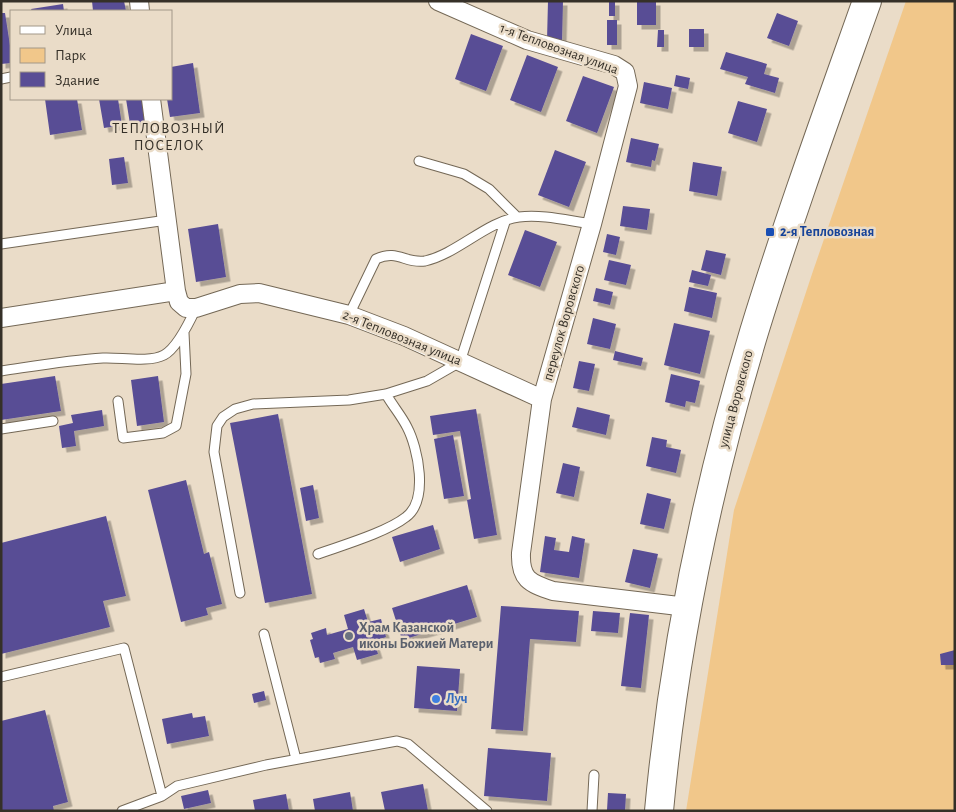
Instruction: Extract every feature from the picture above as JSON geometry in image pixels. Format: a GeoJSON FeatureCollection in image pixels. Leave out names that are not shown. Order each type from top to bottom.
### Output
{"type":"FeatureCollection","features":[{"type":"Feature","properties":{"kind":"main road","name":"улица Воровского"},"geometry":{"type":"LineString","coordinates":[[659,811],[670,711],[687,607],[717,466],[754,332],[867,1]]}},
{"type":"Feature","properties":{"kind":"street","name":"1-я Тепловозная улица"},"geometry":{"type":"LineString","coordinates":[[438,1],[527,40],[614,65],[625,72]]}},
{"type":"Feature","properties":{"kind":"street","name":"переулок Воровского"},"geometry":{"type":"LineString","coordinates":[[625,72],[628,86],[592,224],[542,399],[520,567],[525,576],[534,585],[553,591],[687,607]]}},
{"type":"Feature","properties":{"kind":"street"},"geometry":{"type":"LineString","coordinates":[[151,100],[176,291],[179,302],[186,308],[196,308]]}},
{"type":"Feature","properties":{"kind":"street"},"geometry":{"type":"LineString","coordinates":[[1,318],[176,291]]}},
{"type":"Feature","properties":{"kind":"street","name":"2-я Тепловозная улица"},"geometry":{"type":"LineString","coordinates":[[196,308],[240,294],[259,293],[349,314],[404,336],[542,399]]}},
{"type":"Feature","properties":{"kind":"lane"},"geometry":{"type":"LineString","coordinates":[[419,161],[464,174],[489,188],[518,217]]}},
{"type":"Feature","properties":{"kind":"lane"},"geometry":{"type":"LineString","coordinates":[[349,314],[376,259],[385,255],[397,255],[423,261],[437,257],[504,222],[518,217],[534,217],[592,224]]}},
{"type":"Feature","properties":{"kind":"lane"},"geometry":{"type":"LineString","coordinates":[[1,244],[167,220]]}},
{"type":"Feature","properties":{"kind":"lane"},"geometry":{"type":"LineString","coordinates":[[240,593],[214,452],[217,426],[223,417],[235,409],[253,404],[349,400],[386,394],[427,381],[460,362],[504,222]]}},
{"type":"Feature","properties":{"kind":"lane"},"geometry":{"type":"LineString","coordinates":[[1,371],[65,361],[105,358],[149,359],[165,355],[184,333],[196,308]]}},
{"type":"Feature","properties":{"kind":"lane"},"geometry":{"type":"LineString","coordinates":[[118,401],[123,438],[164,433],[176,426],[186,374],[184,333]]}},
{"type":"Feature","properties":{"kind":"lane"},"geometry":{"type":"LineString","coordinates":[[318,554],[393,526],[408,516],[418,501],[420,475],[410,435],[386,394]]}},
{"type":"Feature","properties":{"kind":"lane"},"geometry":{"type":"LineString","coordinates":[[1,429],[53,421]]}},
{"type":"Feature","properties":{"kind":"lane"},"geometry":{"type":"LineString","coordinates":[[264,634],[296,759]]}},
{"type":"Feature","properties":{"kind":"lane"},"geometry":{"type":"LineString","coordinates":[[1,677],[124,648],[162,796]]}},
{"type":"Feature","properties":{"kind":"lane"},"geometry":{"type":"LineString","coordinates":[[122,811],[162,796],[177,786],[296,759],[397,741],[408,744],[488,811]]}},
{"type":"Feature","properties":{"kind":"lane"},"geometry":{"type":"LineString","coordinates":[[592,811],[594,775]]}},
{"type":"Feature","properties":{"kind":"green space"},"geometry":{"type":"Polygon","coordinates":[[[906,1],[955,1],[955,811],[686,811],[734,510],[812,274],[906,1]]]}},
{"type":"Feature","properties":{"kind":"building"},"geometry":{"type":"Polygon","coordinates":[[[92,1],[124,1],[126,10],[93,10],[92,1]]]}},
{"type":"Feature","properties":{"kind":"building"},"geometry":{"type":"Polygon","coordinates":[[[548,1],[563,1],[562,41],[547,40],[548,1]]]}},
{"type":"Feature","properties":{"kind":"building"},"geometry":{"type":"Polygon","coordinates":[[[609,1],[615,1],[615,16],[609,16],[609,1]]]}},
{"type":"Feature","properties":{"kind":"building"},"geometry":{"type":"Polygon","coordinates":[[[637,1],[656,1],[656,25],[637,25],[637,1]]]}},
{"type":"Feature","properties":{"kind":"building"},"geometry":{"type":"Polygon","coordinates":[[[63,4],[64,10],[32,10],[63,4]]]}},
{"type":"Feature","properties":{"kind":"building"},"geometry":{"type":"Polygon","coordinates":[[[1,13],[5,13],[10,46],[10,63],[1,64],[1,13]]]}},
{"type":"Feature","properties":{"kind":"building"},"geometry":{"type":"Polygon","coordinates":[[[777,13],[798,21],[789,46],[767,38],[777,13]]]}},
{"type":"Feature","properties":{"kind":"building"},"geometry":{"type":"Polygon","coordinates":[[[607,20],[617,20],[617,45],[607,45],[607,20]]]}},
{"type":"Feature","properties":{"kind":"building"},"geometry":{"type":"Polygon","coordinates":[[[689,29],[704,29],[704,47],[689,47],[689,29]]]}},
{"type":"Feature","properties":{"kind":"building"},"geometry":{"type":"Polygon","coordinates":[[[658,30],[664,30],[664,47],[657,47],[658,30]]]}},
{"type":"Feature","properties":{"kind":"building"},"geometry":{"type":"Polygon","coordinates":[[[471,34],[503,46],[486,91],[455,79],[471,34]]]}},
{"type":"Feature","properties":{"kind":"building"},"geometry":{"type":"Polygon","coordinates":[[[726,52],[767,64],[764,74],[779,78],[775,93],[745,84],[748,77],[720,69],[726,52]]]}},
{"type":"Feature","properties":{"kind":"building"},"geometry":{"type":"Polygon","coordinates":[[[527,55],[558,67],[541,112],[510,100],[527,55]]]}},
{"type":"Feature","properties":{"kind":"building"},"geometry":{"type":"Polygon","coordinates":[[[193,63],[200,113],[170,117],[167,100],[172,100],[172,67],[193,63]]]}},
{"type":"Feature","properties":{"kind":"building"},"geometry":{"type":"Polygon","coordinates":[[[676,75],[690,78],[688,89],[674,86],[676,75]]]}},
{"type":"Feature","properties":{"kind":"building"},"geometry":{"type":"Polygon","coordinates":[[[583,76],[614,87],[597,133],[566,121],[583,76]]]}},
{"type":"Feature","properties":{"kind":"building"},"geometry":{"type":"Polygon","coordinates":[[[644,82],[672,88],[668,109],[640,103],[644,82]]]}},
{"type":"Feature","properties":{"kind":"building"},"geometry":{"type":"Polygon","coordinates":[[[45,100],[77,100],[82,130],[50,135],[45,100]]]}},
{"type":"Feature","properties":{"kind":"building"},"geometry":{"type":"Polygon","coordinates":[[[99,100],[118,100],[122,125],[104,128],[99,100]]]}},
{"type":"Feature","properties":{"kind":"building"},"geometry":{"type":"Polygon","coordinates":[[[126,100],[144,100],[148,121],[130,124],[126,100]]]}},
{"type":"Feature","properties":{"kind":"building"},"geometry":{"type":"Polygon","coordinates":[[[738,101],[767,109],[757,142],[728,133],[738,101]]]}},
{"type":"Feature","properties":{"kind":"building"},"geometry":{"type":"Polygon","coordinates":[[[631,138],[659,144],[655,161],[652,160],[651,167],[626,162],[631,138]]]}},
{"type":"Feature","properties":{"kind":"building"},"geometry":{"type":"Polygon","coordinates":[[[555,150],[586,162],[569,207],[538,195],[555,150]]]}},
{"type":"Feature","properties":{"kind":"building"},"geometry":{"type":"Polygon","coordinates":[[[124,157],[128,183],[112,185],[109,159],[124,157]]]}},
{"type":"Feature","properties":{"kind":"building"},"geometry":{"type":"Polygon","coordinates":[[[693,162],[722,167],[717,196],[689,191],[693,162]]]}},
{"type":"Feature","properties":{"kind":"building"},"geometry":{"type":"Polygon","coordinates":[[[623,206],[650,209],[647,230],[620,226],[623,206]]]}},
{"type":"Feature","properties":{"kind":"building"},"geometry":{"type":"Polygon","coordinates":[[[218,224],[226,277],[196,282],[188,229],[218,224]]]}},
{"type":"Feature","properties":{"kind":"building"},"geometry":{"type":"Polygon","coordinates":[[[525,230],[557,242],[540,287],[508,275],[525,230]]]}},
{"type":"Feature","properties":{"kind":"building"},"geometry":{"type":"Polygon","coordinates":[[[607,234],[620,237],[616,255],[603,252],[607,234]]]}},
{"type":"Feature","properties":{"kind":"building"},"geometry":{"type":"Polygon","coordinates":[[[706,250],[726,254],[721,275],[701,270],[706,250]]]}},
{"type":"Feature","properties":{"kind":"building"},"geometry":{"type":"Polygon","coordinates":[[[609,260],[631,265],[626,285],[604,280],[609,260]]]}},
{"type":"Feature","properties":{"kind":"building"},"geometry":{"type":"Polygon","coordinates":[[[692,270],[711,275],[708,286],[689,282],[692,270]]]}},
{"type":"Feature","properties":{"kind":"building"},"geometry":{"type":"Polygon","coordinates":[[[689,287],[717,293],[712,318],[684,311],[689,287]]]}},
{"type":"Feature","properties":{"kind":"building"},"geometry":{"type":"Polygon","coordinates":[[[596,288],[613,292],[610,305],[593,301],[596,288]]]}},
{"type":"Feature","properties":{"kind":"building"},"geometry":{"type":"Polygon","coordinates":[[[593,318],[616,324],[610,349],[587,344],[593,318]]]}},
{"type":"Feature","properties":{"kind":"building"},"geometry":{"type":"Polygon","coordinates":[[[674,323],[710,331],[700,374],[664,365],[674,323]]]}},
{"type":"Feature","properties":{"kind":"building"},"geometry":{"type":"Polygon","coordinates":[[[615,351],[643,358],[641,366],[613,360],[615,351]]]}},
{"type":"Feature","properties":{"kind":"building"},"geometry":{"type":"Polygon","coordinates":[[[579,361],[595,364],[589,391],[573,388],[579,361]]]}},
{"type":"Feature","properties":{"kind":"building"},"geometry":{"type":"Polygon","coordinates":[[[671,374],[700,381],[695,403],[686,401],[685,407],[665,402],[671,374]]]}},
{"type":"Feature","properties":{"kind":"building"},"geometry":{"type":"Polygon","coordinates":[[[55,376],[61,411],[1,420],[1,384],[55,376]]]}},
{"type":"Feature","properties":{"kind":"building"},"geometry":{"type":"Polygon","coordinates":[[[158,376],[164,422],[137,426],[131,380],[158,376]]]}},
{"type":"Feature","properties":{"kind":"building"},"geometry":{"type":"Polygon","coordinates":[[[577,407],[610,415],[606,435],[572,427],[577,407]]]}},
{"type":"Feature","properties":{"kind":"building"},"geometry":{"type":"Polygon","coordinates":[[[476,409],[497,535],[474,539],[467,500],[471,499],[460,431],[433,435],[430,416],[476,409]]]}},
{"type":"Feature","properties":{"kind":"building"},"geometry":{"type":"Polygon","coordinates":[[[102,410],[104,426],[74,431],[76,446],[62,448],[59,426],[73,423],[71,415],[102,410]]]}},
{"type":"Feature","properties":{"kind":"building"},"geometry":{"type":"Polygon","coordinates":[[[278,414],[312,594],[265,603],[230,423],[278,414]]]}},
{"type":"Feature","properties":{"kind":"building"},"geometry":{"type":"Polygon","coordinates":[[[453,435],[464,496],[444,499],[434,439],[453,435]]]}},
{"type":"Feature","properties":{"kind":"building"},"geometry":{"type":"Polygon","coordinates":[[[652,437],[667,440],[666,447],[681,450],[676,473],[646,466],[652,437]]]}},
{"type":"Feature","properties":{"kind":"building"},"geometry":{"type":"Polygon","coordinates":[[[563,463],[580,467],[574,497],[556,493],[563,463]]]}},
{"type":"Feature","properties":{"kind":"building"},"geometry":{"type":"Polygon","coordinates":[[[186,480],[204,554],[209,552],[222,604],[206,608],[208,615],[181,622],[148,490],[186,480]]]}},
{"type":"Feature","properties":{"kind":"building"},"geometry":{"type":"Polygon","coordinates":[[[313,485],[319,518],[306,521],[300,488],[313,485]]]}},
{"type":"Feature","properties":{"kind":"building"},"geometry":{"type":"Polygon","coordinates":[[[647,493],[671,499],[664,529],[640,524],[647,493]]]}},
{"type":"Feature","properties":{"kind":"building"},"geometry":{"type":"Polygon","coordinates":[[[106,516],[126,596],[103,601],[110,627],[1,654],[1,543],[106,516]]]}},
{"type":"Feature","properties":{"kind":"building"},"geometry":{"type":"Polygon","coordinates":[[[433,525],[440,549],[400,562],[392,537],[433,525]]]}},
{"type":"Feature","properties":{"kind":"building"},"geometry":{"type":"Polygon","coordinates":[[[545,536],[556,538],[554,550],[569,552],[572,536],[585,539],[579,578],[540,572],[545,536]]]}},
{"type":"Feature","properties":{"kind":"building"},"geometry":{"type":"Polygon","coordinates":[[[633,549],[658,554],[650,588],[625,582],[633,549]]]}},
{"type":"Feature","properties":{"kind":"building"},"geometry":{"type":"Polygon","coordinates":[[[467,585],[477,617],[402,640],[392,608],[467,585]]]}},
{"type":"Feature","properties":{"kind":"building"},"geometry":{"type":"Polygon","coordinates":[[[501,606],[579,611],[576,642],[530,639],[523,731],[491,729],[501,606]]]}},
{"type":"Feature","properties":{"kind":"building","name":"Храм Казанской иконы Божией Матери"},"geometry":{"type":"Polygon","coordinates":[[[364,609],[368,622],[381,619],[386,637],[374,641],[378,654],[357,660],[353,647],[333,653],[335,659],[320,663],[319,657],[315,658],[310,640],[313,639],[311,633],[326,628],[327,635],[348,629],[344,615],[364,609]]]}},
{"type":"Feature","properties":{"kind":"building"},"geometry":{"type":"Polygon","coordinates":[[[593,611],[620,613],[618,633],[591,631],[593,611]]]}},
{"type":"Feature","properties":{"kind":"building"},"geometry":{"type":"Polygon","coordinates":[[[630,613],[649,615],[641,688],[621,686],[630,613]]]}},
{"type":"Feature","properties":{"kind":"building"},"geometry":{"type":"Polygon","coordinates":[[[955,650],[955,665],[941,665],[940,654],[955,650]]]}},
{"type":"Feature","properties":{"kind":"building"},"geometry":{"type":"Polygon","coordinates":[[[417,666],[460,669],[457,711],[414,708],[417,666]]]}},
{"type":"Feature","properties":{"kind":"building"},"geometry":{"type":"Polygon","coordinates":[[[264,691],[266,700],[254,703],[252,694],[264,691]]]}},
{"type":"Feature","properties":{"kind":"building"},"geometry":{"type":"Polygon","coordinates":[[[45,710],[68,802],[53,806],[54,811],[1,811],[1,721],[45,710]]]}},
{"type":"Feature","properties":{"kind":"building"},"geometry":{"type":"Polygon","coordinates":[[[192,713],[193,718],[205,716],[209,736],[167,744],[162,719],[192,713]]]}},
{"type":"Feature","properties":{"kind":"building"},"geometry":{"type":"Polygon","coordinates":[[[488,748],[551,753],[547,801],[484,796],[488,748]]]}},
{"type":"Feature","properties":{"kind":"building"},"geometry":{"type":"Polygon","coordinates":[[[423,784],[428,811],[385,811],[381,792],[423,784]]]}},
{"type":"Feature","properties":{"kind":"building"},"geometry":{"type":"Polygon","coordinates":[[[208,790],[211,803],[184,809],[181,796],[208,790]]]}},
{"type":"Feature","properties":{"kind":"building"},"geometry":{"type":"Polygon","coordinates":[[[350,792],[353,811],[315,811],[313,799],[350,792]]]}},
{"type":"Feature","properties":{"kind":"building"},"geometry":{"type":"Polygon","coordinates":[[[608,793],[626,794],[625,811],[607,810],[608,793]]]}},
{"type":"Feature","properties":{"kind":"building"},"geometry":{"type":"Polygon","coordinates":[[[286,794],[289,811],[255,811],[253,800],[286,794]]]}},
{"type":"Feature","properties":{"kind":"place","name":"2-я Тепловозная"},"geometry":{"type":"Point","coordinates":[770,232]}},
{"type":"Feature","properties":{"kind":"place","name":"Храм Казанской иконы Божией Матери"},"geometry":{"type":"Point","coordinates":[349,636]}},
{"type":"Feature","properties":{"kind":"place","name":"Луч"},"geometry":{"type":"Point","coordinates":[436,699]}},
{"type":"Feature","properties":{"kind":"district","name":"ТЕПЛОВОЗНЫЙ ПОСЕЛОК"},"geometry":{"type":"Point","coordinates":[169,136]}}]}
